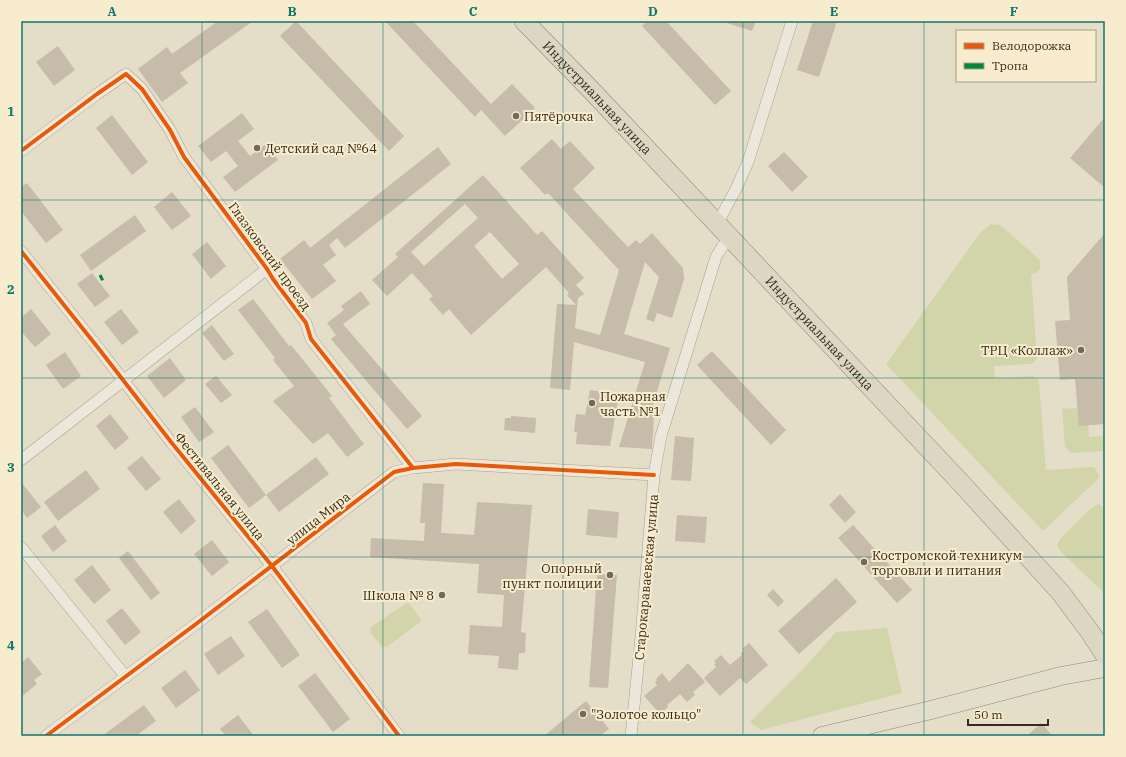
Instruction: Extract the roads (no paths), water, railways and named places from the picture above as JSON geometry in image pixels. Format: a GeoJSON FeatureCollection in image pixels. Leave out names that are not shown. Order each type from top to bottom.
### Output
{"type":"FeatureCollection","features":[{"type":"Feature","properties":{"kind":"highway","name":"Индустриальная улица"},"geometry":{"type":"LineString","coordinates":[[524,21],[956,477],[1061,593],[1105,655]]}},
{"type":"Feature","properties":{"kind":"main road"},"geometry":{"type":"LineString","coordinates":[[822,736],[931,710],[1061,676],[1105,668]]}},
{"type":"Feature","properties":{"kind":"street"},"geometry":{"type":"LineString","coordinates":[[716,224],[733,194],[748,162],[792,21]]}},
{"type":"Feature","properties":{"kind":"street","name":"Глазковский проезд"},"geometry":{"type":"LineString","coordinates":[[21,151],[126,74],[142,89],[170,130],[184,157],[268,269],[273,280],[306,323],[311,339],[413,468]]}},
{"type":"Feature","properties":{"kind":"street","name":"Старокараваевская улица"},"geometry":{"type":"LineString","coordinates":[[631,736],[642,629],[654,475],[661,436],[716,257],[730,238]]}},
{"type":"Feature","properties":{"kind":"street","name":"Фестивальная улица"},"geometry":{"type":"LineString","coordinates":[[21,251],[125,381],[171,442],[272,566],[399,736]]}},
{"type":"Feature","properties":{"kind":"street"},"geometry":{"type":"LineString","coordinates":[[21,460],[195,327],[268,269]]}},
{"type":"Feature","properties":{"kind":"street","name":"улица Мира"},"geometry":{"type":"LineString","coordinates":[[52,734],[394,472],[413,468],[456,464],[654,475]]}},
{"type":"Feature","properties":{"kind":"street"},"geometry":{"type":"LineString","coordinates":[[21,547],[126,677]]}},
{"type":"Feature","properties":{"kind":"place","name":"Пятёрочка"},"geometry":{"type":"Point","coordinates":[516,116]}},
{"type":"Feature","properties":{"kind":"place","name":"Детский сад №64"},"geometry":{"type":"Point","coordinates":[257,148]}},
{"type":"Feature","properties":{"kind":"place","name":"ТРЦ «Коллаж»"},"geometry":{"type":"Point","coordinates":[1081,350]}},
{"type":"Feature","properties":{"kind":"place","name":"Пожарная часть №1"},"geometry":{"type":"Point","coordinates":[592,403]}},
{"type":"Feature","properties":{"kind":"place","name":"Костромской техникум торговли и питания"},"geometry":{"type":"Point","coordinates":[864,562]}},
{"type":"Feature","properties":{"kind":"place","name":"Опорный пункт полиции"},"geometry":{"type":"Point","coordinates":[610,575]}},
{"type":"Feature","properties":{"kind":"place","name":"Школа № 8"},"geometry":{"type":"Point","coordinates":[442,595]}},
{"type":"Feature","properties":{"kind":"place","name":"\"Золотое кольцо\""},"geometry":{"type":"Point","coordinates":[583,714]}}]}
